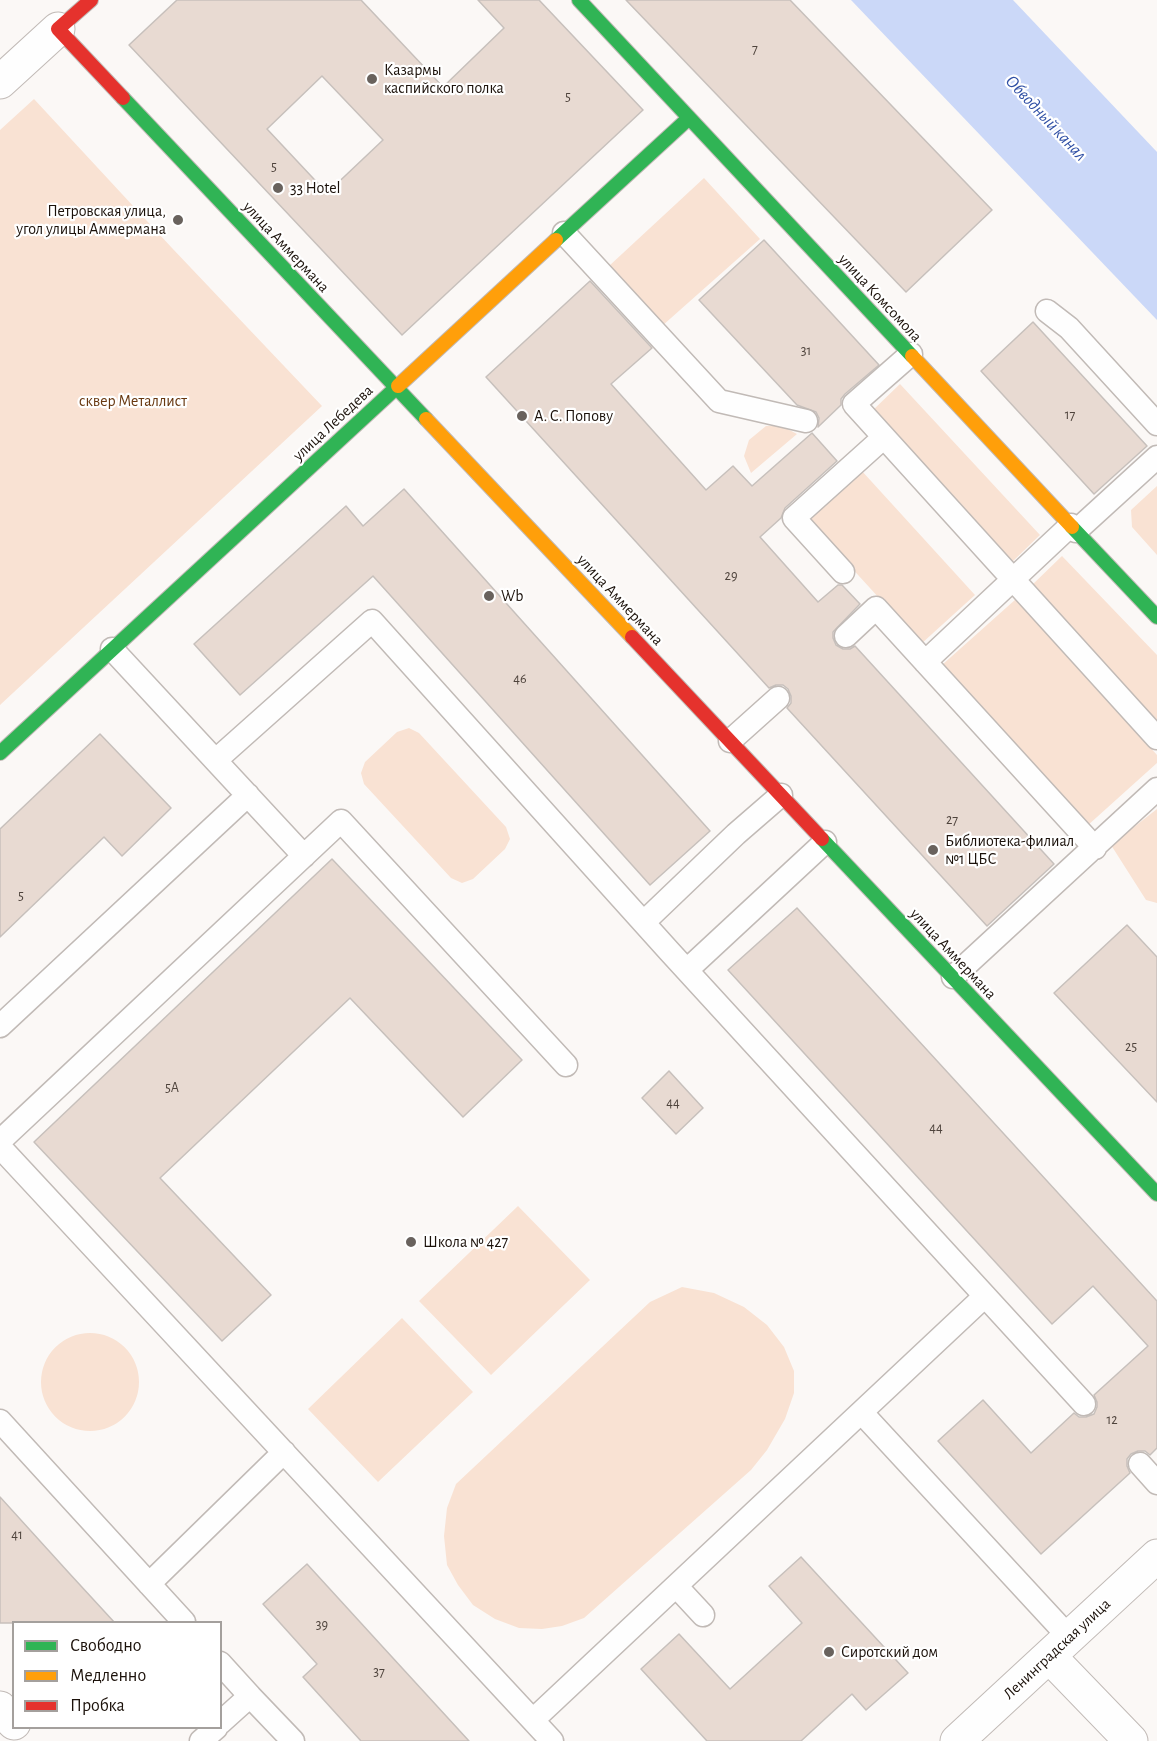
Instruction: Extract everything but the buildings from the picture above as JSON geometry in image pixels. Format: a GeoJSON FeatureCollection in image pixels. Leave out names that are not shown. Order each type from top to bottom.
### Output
{"type":"FeatureCollection","features":[{"type":"Feature","properties":{"kind":"street"},"geometry":{"type":"LineString","coordinates":[[0,82],[91,0]]}},
{"type":"Feature","properties":{"kind":"street","name":"улица Комсомола"},"geometry":{"type":"LineString","coordinates":[[579,0],[1157,617]]}},
{"type":"Feature","properties":{"kind":"street","name":"улица Аммермана"},"geometry":{"type":"LineString","coordinates":[[58,29],[1157,1194]]}},
{"type":"Feature","properties":{"kind":"street","name":"улица Лебедева"},"geometry":{"type":"LineString","coordinates":[[0,753],[688,118]]}},
{"type":"Feature","properties":{"kind":"street","name":"Ленинградская улица"},"geometry":{"type":"LineString","coordinates":[[957,1741],[1157,1556]]}},
{"type":"Feature","properties":{"kind":"street"},"geometry":{"type":"LineString","coordinates":[[1059,1647],[1131,1741]]}},
{"type":"Feature","properties":{"kind":"street"},"geometry":{"type":"LineString","coordinates":[[0,1708],[12,1721]]}},
{"type":"Feature","properties":{"kind":"street"},"geometry":{"type":"LineString","coordinates":[[19,1729],[30,1741]]}},
{"type":"Feature","properties":{"kind":"lane"},"geometry":{"type":"LineString","coordinates":[[564,233],[719,401],[806,422]]}},
{"type":"Feature","properties":{"kind":"lane"},"geometry":{"type":"LineString","coordinates":[[1047,311],[1069,328],[1157,424]]}},
{"type":"Feature","properties":{"kind":"lane"},"geometry":{"type":"LineString","coordinates":[[911,354],[854,404],[1157,738]]}},
{"type":"Feature","properties":{"kind":"lane"},"geometry":{"type":"LineString","coordinates":[[843,572],[794,518],[883,438]]}},
{"type":"Feature","properties":{"kind":"lane"},"geometry":{"type":"LineString","coordinates":[[925,662],[1013,579],[1157,457]]}},
{"type":"Feature","properties":{"kind":"lane"},"geometry":{"type":"LineString","coordinates":[[846,636],[876,608],[1095,848]]}},
{"type":"Feature","properties":{"kind":"lane"},"geometry":{"type":"LineString","coordinates":[[216,760],[372,621],[1084,1404]]}},
{"type":"Feature","properties":{"kind":"lane"},"geometry":{"type":"LineString","coordinates":[[112,649],[304,856]]}},
{"type":"Feature","properties":{"kind":"lane"},"geometry":{"type":"LineString","coordinates":[[730,741],[778,698]]}},
{"type":"Feature","properties":{"kind":"lane"},"geometry":{"type":"LineString","coordinates":[[953,977],[1157,789]]}},
{"type":"Feature","properties":{"kind":"lane"},"geometry":{"type":"LineString","coordinates":[[0,1026],[248,795]]}},
{"type":"Feature","properties":{"kind":"lane"},"geometry":{"type":"LineString","coordinates":[[644,922],[780,795]]}},
{"type":"Feature","properties":{"kind":"lane"},"geometry":{"type":"LineString","coordinates":[[0,1141],[341,821],[566,1065]]}},
{"type":"Feature","properties":{"kind":"lane"},"geometry":{"type":"LineString","coordinates":[[687,970],[825,842]]}},
{"type":"Feature","properties":{"kind":"lane"},"geometry":{"type":"LineString","coordinates":[[0,1147],[552,1741]]}},
{"type":"Feature","properties":{"kind":"lane"},"geometry":{"type":"LineString","coordinates":[[533,1720],[985,1296]]}},
{"type":"Feature","properties":{"kind":"lane"},"geometry":{"type":"LineString","coordinates":[[862,1413],[1059,1647]]}},
{"type":"Feature","properties":{"kind":"lane"},"geometry":{"type":"LineString","coordinates":[[0,1421],[182,1621]]}},
{"type":"Feature","properties":{"kind":"lane"},"geometry":{"type":"LineString","coordinates":[[149,1584],[284,1452]]}},
{"type":"Feature","properties":{"kind":"lane"},"geometry":{"type":"LineString","coordinates":[[1140,1464],[1157,1483]]}},
{"type":"Feature","properties":{"kind":"lane"},"geometry":{"type":"LineString","coordinates":[[677,1587],[703,1615]]}},
{"type":"Feature","properties":{"kind":"lane"},"geometry":{"type":"LineString","coordinates":[[222,1665],[293,1741]]}},
{"type":"Feature","properties":{"kind":"lane"},"geometry":{"type":"LineString","coordinates":[[222,1721],[250,1696]]}},
{"type":"Feature","properties":{"kind":"lane"},"geometry":{"type":"LineString","coordinates":[[201,1741],[215,1729]]}},
{"type":"Feature","properties":{"kind":"green space","name":"сквер Металлист"},"geometry":{"type":"Polygon","coordinates":[[[34,99],[322,406],[0,705],[0,130],[34,99]]]}},
{"type":"Feature","properties":{"kind":"green space"},"geometry":{"type":"Polygon","coordinates":[[[704,178],[760,239],[662,326],[609,266],[704,178]]]}},
{"type":"Feature","properties":{"kind":"green space"},"geometry":{"type":"Polygon","coordinates":[[[900,384],[1040,535],[1012,562],[872,411],[900,384]]]}},
{"type":"Feature","properties":{"kind":"green space"},"geometry":{"type":"Polygon","coordinates":[[[780,425],[797,434],[751,473],[744,456],[749,440],[766,426],[780,425]]]}},
{"type":"Feature","properties":{"kind":"green space"},"geometry":{"type":"Polygon","coordinates":[[[861,470],[975,595],[921,644],[807,519],[861,470]]]}},
{"type":"Feature","properties":{"kind":"green space"},"geometry":{"type":"Polygon","coordinates":[[[1157,486],[1157,555],[1132,527],[1131,510],[1157,486]]]}},
{"type":"Feature","properties":{"kind":"green space"},"geometry":{"type":"Polygon","coordinates":[[[1062,556],[1157,655],[1157,723],[1032,585],[1062,556]]]}},
{"type":"Feature","properties":{"kind":"green space"},"geometry":{"type":"Polygon","coordinates":[[[1016,599],[1157,755],[1157,763],[1087,826],[942,665],[1016,599]]]}},
{"type":"Feature","properties":{"kind":"green space"},"geometry":{"type":"Polygon","coordinates":[[[409,728],[419,733],[506,827],[510,839],[505,849],[473,879],[462,883],[451,878],[364,784],[361,773],[365,762],[397,732],[409,728]]]}},
{"type":"Feature","properties":{"kind":"green space"},"geometry":{"type":"Polygon","coordinates":[[[1157,809],[1157,903],[1146,900],[1111,845],[1157,809]]]}},
{"type":"Feature","properties":{"kind":"green space"},"geometry":{"type":"Polygon","coordinates":[[[518,1206],[590,1280],[491,1375],[419,1301],[518,1206]]]}},
{"type":"Feature","properties":{"kind":"green space"},"geometry":{"type":"Polygon","coordinates":[[[682,1287],[714,1293],[744,1307],[767,1325],[784,1347],[794,1371],[794,1393],[785,1419],[767,1450],[751,1470],[584,1618],[562,1626],[542,1629],[519,1628],[495,1619],[473,1605],[447,1565],[444,1536],[447,1508],[456,1484],[650,1302],[682,1287]]]}},
{"type":"Feature","properties":{"kind":"green space"},"geometry":{"type":"Polygon","coordinates":[[[402,1318],[473,1392],[378,1482],[308,1409],[402,1318]]]}},
{"type":"Feature","properties":{"kind":"green space"},"geometry":{"type":"Polygon","coordinates":[[[90,1333],[109,1337],[124,1348],[135,1363],[139,1382],[135,1401],[124,1416],[109,1427],[90,1431],[71,1427],[56,1416],[45,1401],[41,1382],[45,1363],[56,1348],[71,1337],[90,1333]]]}},
{"type":"Feature","properties":{"kind":"water","name":"Обводный канал"},"geometry":{"type":"Polygon","coordinates":[[[851,0],[1013,0],[1157,152],[1157,320],[851,0]]]}},
{"type":"Feature","properties":{"kind":"traffic: fast"},"geometry":{"type":"LineString","coordinates":[[579,0],[912,356]]}},
{"type":"Feature","properties":{"kind":"traffic: fast"},"geometry":{"type":"LineString","coordinates":[[123,98],[426,419]]}},
{"type":"Feature","properties":{"kind":"traffic: fast"},"geometry":{"type":"LineString","coordinates":[[556,240],[689,118]]}},
{"type":"Feature","properties":{"kind":"traffic: fast"},"geometry":{"type":"LineString","coordinates":[[0,753],[398,386]]}},
{"type":"Feature","properties":{"kind":"traffic: fast"},"geometry":{"type":"LineString","coordinates":[[1072,527],[1157,617]]}},
{"type":"Feature","properties":{"kind":"traffic: fast"},"geometry":{"type":"LineString","coordinates":[[822,839],[1157,1194]]}},
{"type":"Feature","properties":{"kind":"traffic: slow"},"geometry":{"type":"LineString","coordinates":[[398,386],[556,240]]}},
{"type":"Feature","properties":{"kind":"traffic: slow"},"geometry":{"type":"LineString","coordinates":[[912,356],[1072,527]]}},
{"type":"Feature","properties":{"kind":"traffic: slow"},"geometry":{"type":"LineString","coordinates":[[426,419],[632,637]]}},
{"type":"Feature","properties":{"kind":"traffic: jam"},"geometry":{"type":"LineString","coordinates":[[91,0],[58,29],[123,98]]}},
{"type":"Feature","properties":{"kind":"traffic: jam"},"geometry":{"type":"LineString","coordinates":[[632,637],[822,839]]}},
{"type":"Feature","properties":{"kind":"place","name":"Казармы каспийского полка"},"geometry":{"type":"Point","coordinates":[372,79]}},
{"type":"Feature","properties":{"kind":"place","name":"33 Hotel"},"geometry":{"type":"Point","coordinates":[278,188]}},
{"type":"Feature","properties":{"kind":"place","name":"Петровская улица, угол улицы Аммермана"},"geometry":{"type":"Point","coordinates":[178,220]}},
{"type":"Feature","properties":{"kind":"place","name":"А. С. Попову"},"geometry":{"type":"Point","coordinates":[522,416]}},
{"type":"Feature","properties":{"kind":"place","name":"Wb"},"geometry":{"type":"Point","coordinates":[489,596]}},
{"type":"Feature","properties":{"kind":"place","name":"Библиотека-филиал №1 ЦБС"},"geometry":{"type":"Point","coordinates":[933,850]}},
{"type":"Feature","properties":{"kind":"place","name":"Школа № 427"},"geometry":{"type":"Point","coordinates":[411,1242]}},
{"type":"Feature","properties":{"kind":"place","name":"Сиротский дом"},"geometry":{"type":"Point","coordinates":[829,1652]}}]}
